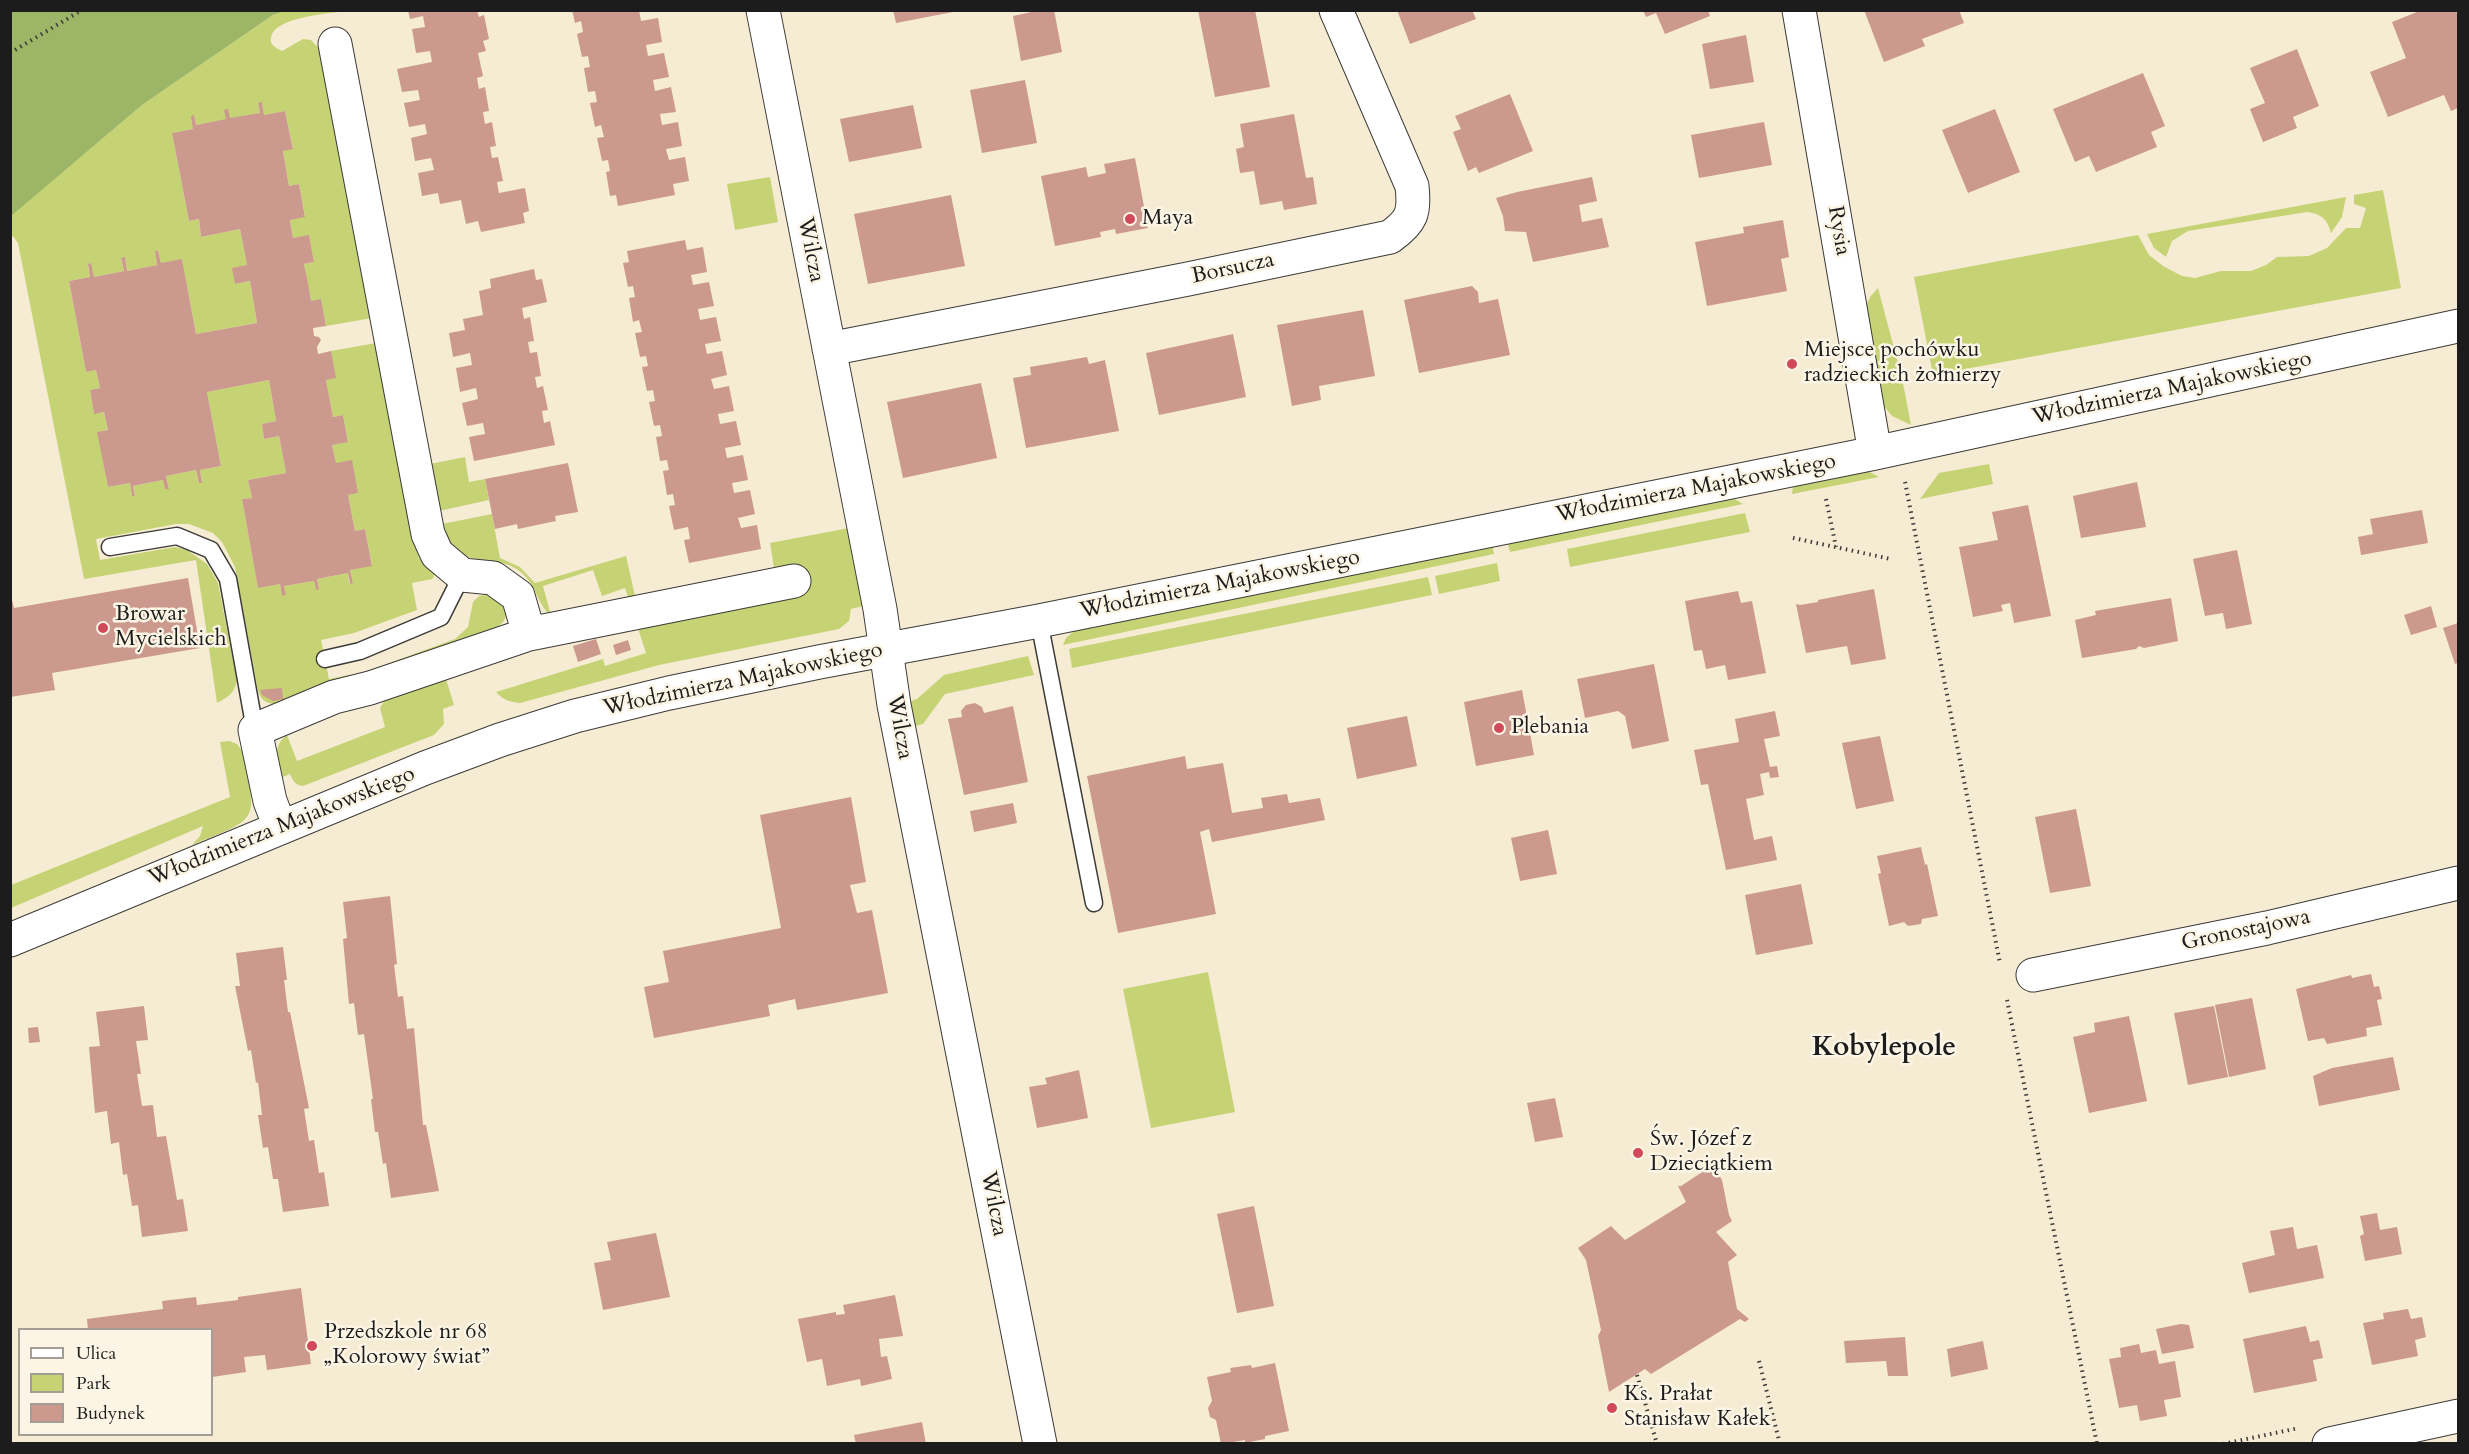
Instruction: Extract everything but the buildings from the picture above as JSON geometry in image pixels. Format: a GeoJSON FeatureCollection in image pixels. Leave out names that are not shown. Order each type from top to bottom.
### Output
{"type":"FeatureCollection","features":[{"type":"Feature","properties":{"kind":"street","name":"Wilcza"},"geometry":{"type":"LineString","coordinates":[[763,10],[880,609],[896,717],[1040,1443]]}},
{"type":"Feature","properties":{"kind":"street","name":"Borsucza"},"geometry":{"type":"LineString","coordinates":[[829,349],[1389,237],[1405,225],[1414,208],[1412,186],[1336,10]]}},
{"type":"Feature","properties":{"kind":"street","name":"Rysia"},"geometry":{"type":"LineString","coordinates":[[1799,10],[1875,453]]}},
{"type":"Feature","properties":{"kind":"street"},"geometry":{"type":"LineString","coordinates":[[335,44],[428,534],[437,554],[462,574],[494,578],[518,596],[529,633]]}},
{"type":"Feature","properties":{"kind":"street","name":"Włodzimierza Majakowskiego"},"geometry":{"type":"LineString","coordinates":[[10,940],[425,768],[575,716],[669,693],[1875,453],[2458,327]]}},
{"type":"Feature","properties":{"kind":"street"},"geometry":{"type":"LineString","coordinates":[[280,827],[270,801],[255,730],[334,697],[370,688],[529,633],[794,581]]}},
{"type":"Feature","properties":{"kind":"street","name":"Gronostajowa"},"geometry":{"type":"LineString","coordinates":[[2033,975],[2266,928],[2458,883]]}},
{"type":"Feature","properties":{"kind":"street"},"geometry":{"type":"LineString","coordinates":[[2329,1443],[2458,1416]]}},
{"type":"Feature","properties":{"kind":"lane"},"geometry":{"type":"LineString","coordinates":[[110,547],[177,536],[211,550],[228,579],[255,730]]}},
{"type":"Feature","properties":{"kind":"lane"},"geometry":{"type":"LineString","coordinates":[[325,659],[360,651],[441,617],[462,574]]}},
{"type":"Feature","properties":{"kind":"lane"},"geometry":{"type":"LineString","coordinates":[[1040,621],[1094,903]]}},
{"type":"Feature","properties":{"kind":"path"},"geometry":{"type":"LineString","coordinates":[[10,53],[82,10]]}},
{"type":"Feature","properties":{"kind":"path"},"geometry":{"type":"LineString","coordinates":[[1825,493],[1836,547]]}},
{"type":"Feature","properties":{"kind":"path"},"geometry":{"type":"LineString","coordinates":[[1793,538],[1891,559]]}},
{"type":"Feature","properties":{"kind":"path"},"geometry":{"type":"LineString","coordinates":[[1759,1361],[1780,1443]]}},
{"type":"Feature","properties":{"kind":"path"},"geometry":{"type":"LineString","coordinates":[[1637,1375],[1657,1443]]}},
{"type":"Feature","properties":{"kind":"green space"},"geometry":{"type":"Polygon","coordinates":[[[11,10],[285,11],[273,15],[142,105],[11,216],[11,10]]]}},
{"type":"Feature","properties":{"kind":"green space"},"geometry":{"type":"Polygon","coordinates":[[[285,11],[345,11],[291,21],[275,30],[271,42],[282,51],[303,39],[311,40],[322,52],[372,318],[326,326],[321,300],[311,301],[304,264],[314,262],[309,236],[293,238],[290,220],[305,216],[299,184],[289,186],[283,151],[293,148],[285,111],[264,115],[262,103],[258,103],[260,113],[196,125],[194,116],[193,129],[172,133],[189,221],[199,219],[201,237],[240,229],[247,265],[235,284],[250,281],[257,323],[196,334],[182,260],[161,263],[158,251],[155,251],[157,265],[127,271],[125,258],[121,259],[124,271],[94,277],[90,263],[88,265],[90,277],[69,281],[86,372],[96,370],[100,388],[90,390],[94,413],[104,412],[108,430],[98,432],[108,487],[130,483],[132,496],[135,495],[133,486],[163,480],[169,488],[166,476],[196,470],[199,483],[202,483],[200,470],[221,466],[207,392],[269,380],[276,421],[262,424],[264,439],[279,436],[286,473],[248,480],[252,498],[242,499],[258,587],[280,584],[282,595],[285,595],[284,586],[314,581],[316,589],[319,588],[317,579],[348,573],[349,583],[353,582],[350,570],[372,565],[365,529],[355,531],[348,495],[358,493],[336,463],[332,445],[348,441],[343,415],[333,417],[326,380],[331,351],[376,343],[415,546],[419,558],[434,573],[434,577],[412,583],[417,610],[354,633],[321,640],[329,679],[365,672],[455,639],[468,627],[473,602],[479,596],[488,595],[501,600],[507,611],[502,623],[495,629],[273,704],[260,697],[235,567],[222,542],[213,533],[189,524],[176,524],[96,539],[100,560],[175,547],[187,550],[207,564],[218,583],[237,681],[230,695],[217,703],[196,560],[84,579],[18,243],[11,234],[10,216],[142,105],[273,15],[285,11]]]}},
{"type":"Feature","properties":{"kind":"green space"},"geometry":{"type":"Polygon","coordinates":[[[770,177],[778,222],[735,230],[727,184],[770,177]]]}},
{"type":"Feature","properties":{"kind":"green space"},"geometry":{"type":"Polygon","coordinates":[[[2383,190],[2401,288],[1933,375],[1914,277],[2138,235],[2149,255],[2182,276],[2195,278],[2221,271],[2251,271],[2266,265],[2277,257],[2309,256],[2327,248],[2346,228],[2360,228],[2366,208],[2354,204],[2354,195],[2383,190]]]}},
{"type":"Feature","properties":{"kind":"green space"},"geometry":{"type":"Polygon","coordinates":[[[2346,197],[2342,217],[2331,233],[2323,218],[2307,212],[2188,231],[2172,241],[2166,257],[2154,248],[2147,234],[2346,197]]]}},
{"type":"Feature","properties":{"kind":"green space"},"geometry":{"type":"Polygon","coordinates":[[[1878,288],[1902,378],[1911,425],[1892,416],[1884,406],[1866,306],[1878,288]]]}},
{"type":"Feature","properties":{"kind":"green space"},"geometry":{"type":"Polygon","coordinates":[[[465,457],[469,482],[485,479],[489,500],[439,511],[430,464],[465,457]]]}},
{"type":"Feature","properties":{"kind":"green space"},"geometry":{"type":"Polygon","coordinates":[[[1989,464],[1993,484],[1920,499],[1939,473],[1989,464]]]}},
{"type":"Feature","properties":{"kind":"green space"},"geometry":{"type":"Polygon","coordinates":[[[1866,470],[1879,477],[1792,494],[1793,485],[1866,470]]]}},
{"type":"Feature","properties":{"kind":"green space"},"geometry":{"type":"Polygon","coordinates":[[[1731,497],[1743,504],[1510,552],[1507,541],[1731,497]]]}},
{"type":"Feature","properties":{"kind":"green space"},"geometry":{"type":"Polygon","coordinates":[[[1745,513],[1750,532],[1570,567],[1567,549],[1745,513]]]}},
{"type":"Feature","properties":{"kind":"green space"},"geometry":{"type":"Polygon","coordinates":[[[492,514],[500,558],[520,567],[535,583],[626,556],[635,596],[774,568],[770,543],[849,528],[863,606],[851,609],[849,621],[839,629],[659,665],[520,703],[513,702],[504,699],[496,692],[603,659],[605,666],[646,653],[625,588],[602,596],[593,570],[543,586],[550,612],[547,612],[530,582],[514,567],[470,558],[452,551],[442,524],[492,514]]]}},
{"type":"Feature","properties":{"kind":"green space"},"geometry":{"type":"Polygon","coordinates":[[[1492,544],[1494,554],[1063,645],[1066,638],[1075,630],[1492,544]]]}},
{"type":"Feature","properties":{"kind":"green space"},"geometry":{"type":"Polygon","coordinates":[[[1497,563],[1500,581],[1439,594],[1435,576],[1497,563]]]}},
{"type":"Feature","properties":{"kind":"green space"},"geometry":{"type":"Polygon","coordinates":[[[1428,577],[1432,595],[1072,668],[1069,649],[1428,577]]]}},
{"type":"Feature","properties":{"kind":"green space"},"geometry":{"type":"Polygon","coordinates":[[[1028,656],[1034,675],[945,694],[923,724],[912,727],[908,702],[917,699],[944,675],[1028,656]]]}},
{"type":"Feature","properties":{"kind":"green space"},"geometry":{"type":"Polygon","coordinates":[[[446,679],[454,705],[443,709],[444,724],[434,735],[303,786],[298,785],[290,774],[280,778],[277,749],[287,735],[297,761],[385,727],[380,708],[386,698],[446,679]]]}},
{"type":"Feature","properties":{"kind":"green space"},"geometry":{"type":"Polygon","coordinates":[[[229,741],[237,744],[242,751],[250,792],[249,814],[242,822],[192,845],[200,836],[203,826],[11,908],[11,885],[230,797],[220,742],[229,741]]]}},
{"type":"Feature","properties":{"kind":"green space"},"geometry":{"type":"Polygon","coordinates":[[[1208,972],[1235,1112],[1151,1128],[1123,989],[1208,972]]]}},
{"type":"Feature","properties":{"kind":"place","name":"Maya"},"geometry":{"type":"Point","coordinates":[1130,219]}},
{"type":"Feature","properties":{"kind":"place","name":"Miejsce pochówku radzieckich żołnierzy"},"geometry":{"type":"Point","coordinates":[1792,364]}},
{"type":"Feature","properties":{"kind":"place","name":"Browar Mycielskich"},"geometry":{"type":"Point","coordinates":[103,628]}},
{"type":"Feature","properties":{"kind":"place","name":"Plebania"},"geometry":{"type":"Point","coordinates":[1499,728]}},
{"type":"Feature","properties":{"kind":"place","name":"Św. Józef z Dzieciątkiem"},"geometry":{"type":"Point","coordinates":[1638,1153]}},
{"type":"Feature","properties":{"kind":"place","name":"Przedszkole nr 68 „Kolorowy świat”"},"geometry":{"type":"Point","coordinates":[312,1346]}},
{"type":"Feature","properties":{"kind":"place","name":"Ks. Prałat Stanisław Kałek"},"geometry":{"type":"Point","coordinates":[1612,1408]}},
{"type":"Feature","properties":{"kind":"district","name":"Kobylepole"},"geometry":{"type":"Point","coordinates":[1884,1049]}}]}
